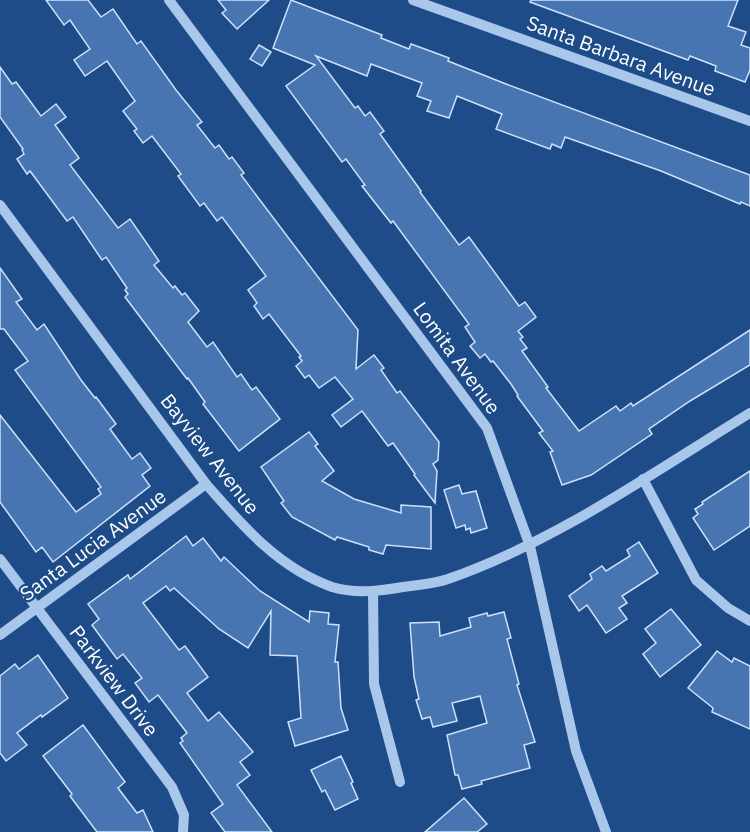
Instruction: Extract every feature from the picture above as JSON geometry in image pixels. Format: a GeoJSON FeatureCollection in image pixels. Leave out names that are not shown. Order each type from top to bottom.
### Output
{"type":"FeatureCollection","features":[{"type":"Feature","properties":{"kind":"street","name":"Lomita Avenue"},"geometry":{"type":"LineString","coordinates":[[169,0],[487,428],[530,546],[576,751],[606,832]]}},
{"type":"Feature","properties":{"kind":"street","name":"Santa Barbara Avenue"},"geometry":{"type":"LineString","coordinates":[[413,0],[750,121]]}},
{"type":"Feature","properties":{"kind":"street","name":"Bayview Avenue"},"geometry":{"type":"LineString","coordinates":[[0,205],[206,484],[239,522],[267,550],[297,570],[333,587],[374,593],[446,580],[530,546],[750,413]]}},
{"type":"Feature","properties":{"kind":"street"},"geometry":{"type":"LineString","coordinates":[[643,479],[696,580],[728,608],[750,621]]}},
{"type":"Feature","properties":{"kind":"street","name":"Santa Lucia Avenue"},"geometry":{"type":"LineString","coordinates":[[0,635],[206,484]]}},
{"type":"Feature","properties":{"kind":"street","name":"Parkview Drive"},"geometry":{"type":"LineString","coordinates":[[0,559],[172,787],[184,815],[183,832]]}},
{"type":"Feature","properties":{"kind":"street"},"geometry":{"type":"LineString","coordinates":[[374,593],[374,684],[400,782]]}},
{"type":"Feature","properties":{"kind":"building"},"geometry":{"type":"Polygon","coordinates":[[[46,0],[88,0],[101,17],[113,9],[137,44],[141,41],[202,122],[197,125],[215,148],[219,145],[229,159],[232,157],[244,173],[241,175],[358,330],[356,369],[374,355],[384,368],[381,370],[397,393],[400,391],[439,442],[438,460],[433,464],[437,471],[435,503],[393,443],[388,446],[362,411],[341,427],[332,415],[353,399],[335,377],[319,388],[309,375],[305,378],[296,366],[302,361],[299,357],[301,356],[269,314],[263,319],[254,306],[257,303],[248,290],[266,276],[222,217],[217,221],[204,203],[200,206],[178,176],[181,174],[152,136],[143,143],[134,131],[137,129],[123,111],[135,101],[107,61],[85,76],[74,60],[90,49],[70,20],[64,25],[46,0]]]}},
{"type":"Feature","properties":{"kind":"building"},"geometry":{"type":"Polygon","coordinates":[[[218,0],[269,0],[237,29],[222,13],[226,10],[218,0]]]}},
{"type":"Feature","properties":{"kind":"building"},"geometry":{"type":"Polygon","coordinates":[[[291,0],[382,35],[381,38],[409,49],[411,44],[433,52],[449,58],[448,61],[506,84],[750,175],[750,206],[565,137],[561,148],[552,144],[550,149],[496,129],[502,114],[457,96],[449,118],[427,111],[431,101],[417,96],[422,83],[371,64],[367,76],[316,56],[355,108],[358,106],[365,116],[370,112],[384,131],[380,134],[459,245],[469,237],[519,306],[525,302],[536,317],[518,331],[523,337],[520,339],[527,348],[522,351],[548,387],[546,388],[579,431],[616,406],[620,411],[631,403],[633,406],[750,330],[750,365],[649,429],[652,434],[591,475],[562,485],[550,452],[553,451],[539,433],[543,431],[511,384],[493,361],[491,362],[485,354],[480,358],[470,346],[475,342],[465,327],[469,324],[393,221],[391,223],[362,186],[365,185],[346,159],[342,162],[286,86],[315,65],[273,48],[291,0]]]}},
{"type":"Feature","properties":{"kind":"building"},"geometry":{"type":"Polygon","coordinates":[[[531,0],[738,0],[728,26],[746,32],[741,45],[750,48],[750,70],[745,82],[715,71],[716,66],[690,56],[688,60],[530,2],[531,0]]]}},
{"type":"Feature","properties":{"kind":"building"},"geometry":{"type":"Polygon","coordinates":[[[259,45],[271,52],[262,66],[250,59],[259,45]]]}},
{"type":"Feature","properties":{"kind":"building"},"geometry":{"type":"Polygon","coordinates":[[[0,67],[12,84],[16,82],[41,116],[56,104],[66,117],[55,125],[79,158],[70,165],[118,228],[130,219],[159,261],[154,265],[173,288],[175,286],[182,295],[185,293],[199,311],[188,322],[207,347],[213,342],[237,377],[241,374],[252,390],[256,387],[280,419],[239,451],[203,404],[205,402],[188,378],[125,297],[128,294],[125,290],[127,288],[106,257],[102,260],[73,217],[67,221],[30,171],[27,174],[17,159],[24,154],[23,149],[0,117],[0,67]]]}},
{"type":"Feature","properties":{"kind":"building"},"geometry":{"type":"Polygon","coordinates":[[[0,268],[22,299],[16,302],[37,330],[44,324],[81,380],[116,424],[110,429],[132,459],[140,453],[151,468],[142,475],[150,486],[53,562],[42,547],[36,552],[0,502],[0,415],[76,512],[101,494],[98,489],[101,487],[15,370],[28,361],[4,329],[0,329],[0,268]]]}},
{"type":"Feature","properties":{"kind":"building"},"geometry":{"type":"Polygon","coordinates":[[[309,432],[318,444],[315,446],[334,471],[322,481],[354,499],[401,513],[401,505],[431,507],[431,549],[386,545],[383,554],[337,537],[335,540],[292,517],[281,503],[284,501],[261,467],[309,432]]]}},
{"type":"Feature","properties":{"kind":"building"},"geometry":{"type":"Polygon","coordinates":[[[750,471],[750,526],[714,550],[693,518],[698,514],[695,509],[750,471]]]}},
{"type":"Feature","properties":{"kind":"building"},"geometry":{"type":"Polygon","coordinates":[[[459,485],[462,494],[476,491],[487,528],[471,533],[470,528],[466,530],[465,525],[456,528],[444,490],[459,485]]]}},
{"type":"Feature","properties":{"kind":"building"},"geometry":{"type":"Polygon","coordinates":[[[186,536],[193,546],[203,538],[221,561],[224,557],[260,591],[309,622],[310,611],[329,613],[328,624],[339,625],[335,662],[338,662],[341,708],[348,730],[295,746],[288,722],[301,718],[297,656],[270,655],[271,611],[248,648],[219,629],[174,588],[170,591],[166,586],[143,603],[179,650],[185,646],[208,677],[187,693],[208,721],[219,712],[253,752],[240,762],[250,775],[237,785],[272,832],[225,832],[211,813],[223,804],[180,743],[183,741],[181,738],[187,733],[158,695],[149,702],[135,683],[142,678],[123,654],[117,659],[92,625],[99,619],[88,604],[128,575],[130,579],[186,536]]]}},
{"type":"Feature","properties":{"kind":"building"},"geometry":{"type":"Polygon","coordinates":[[[639,542],[658,573],[622,596],[627,603],[619,608],[627,619],[606,633],[587,605],[579,611],[569,596],[592,579],[590,574],[602,566],[606,571],[630,556],[627,550],[639,542]]]}},
{"type":"Feature","properties":{"kind":"building"},"geometry":{"type":"Polygon","coordinates":[[[671,609],[701,645],[660,677],[643,654],[656,643],[645,629],[671,609]]]}},
{"type":"Feature","properties":{"kind":"building"},"geometry":{"type":"Polygon","coordinates":[[[504,612],[511,638],[507,639],[519,684],[517,685],[535,742],[524,745],[530,768],[481,781],[482,784],[462,789],[458,775],[455,775],[447,735],[487,723],[480,696],[452,703],[457,721],[433,727],[430,717],[422,719],[416,700],[419,699],[414,677],[410,623],[439,622],[440,636],[471,627],[469,618],[487,613],[488,616],[504,612]]]}},
{"type":"Feature","properties":{"kind":"building"},"geometry":{"type":"Polygon","coordinates":[[[717,651],[732,662],[734,658],[750,666],[750,729],[712,712],[713,708],[688,688],[717,651]]]}},
{"type":"Feature","properties":{"kind":"building"},"geometry":{"type":"Polygon","coordinates":[[[38,655],[68,698],[17,733],[27,745],[6,761],[0,753],[0,676],[15,664],[19,669],[38,655]]]}},
{"type":"Feature","properties":{"kind":"building"},"geometry":{"type":"Polygon","coordinates":[[[83,725],[125,782],[118,788],[137,813],[143,810],[153,832],[97,832],[43,756],[83,725]]]}},
{"type":"Feature","properties":{"kind":"building"},"geometry":{"type":"Polygon","coordinates":[[[341,756],[358,799],[335,810],[325,790],[322,792],[311,770],[341,756]]]}},
{"type":"Feature","properties":{"kind":"building"},"geometry":{"type":"Polygon","coordinates":[[[464,798],[487,824],[477,832],[425,832],[464,798]]]}}]}
